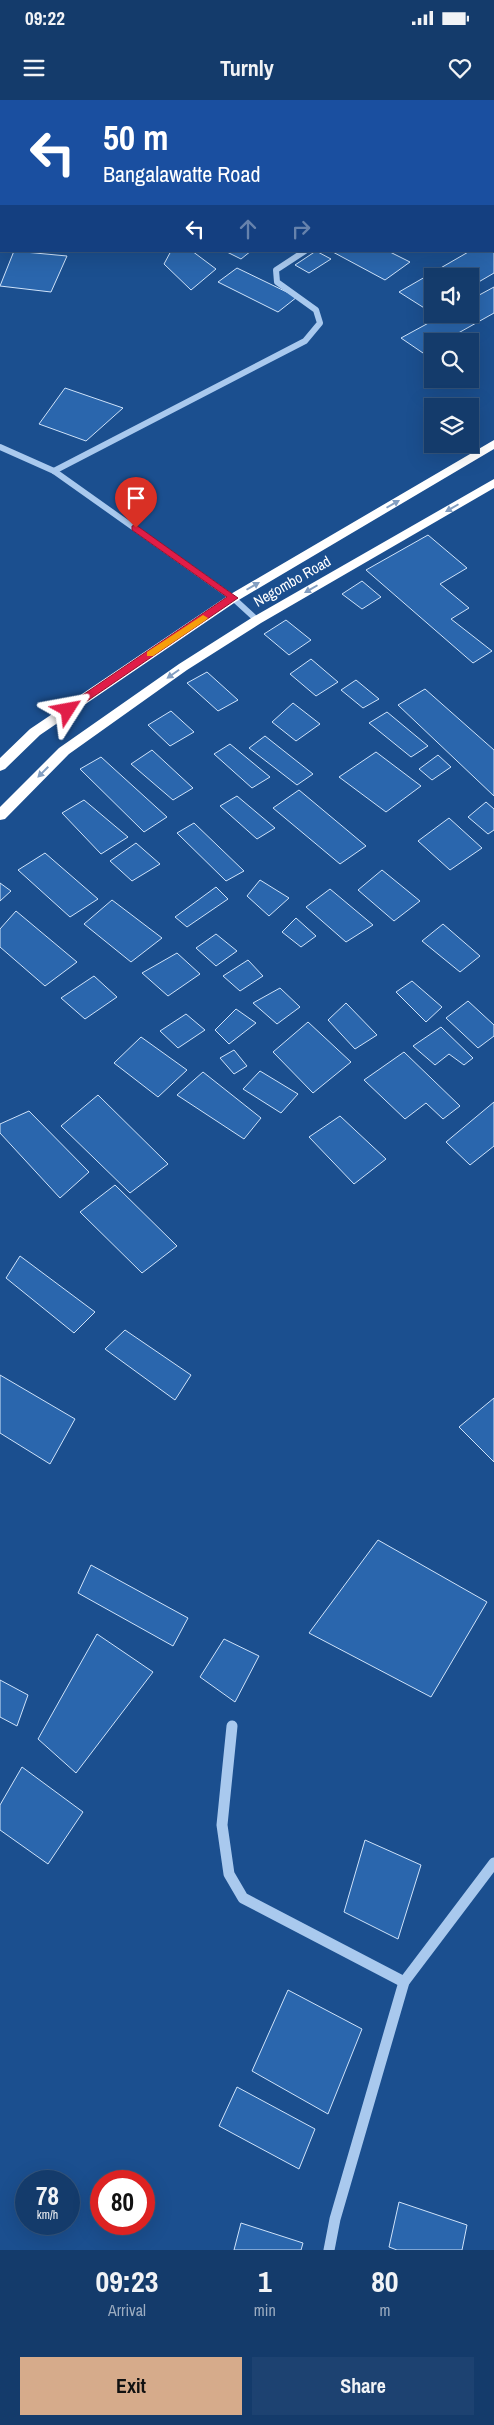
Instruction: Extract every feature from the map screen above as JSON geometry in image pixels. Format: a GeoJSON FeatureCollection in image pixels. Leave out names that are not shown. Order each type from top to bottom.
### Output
{"type":"FeatureCollection","features":[{"type":"Feature","properties":{"kind":"highway","name":"Negombo Road"},"geometry":{"type":"LineString","coordinates":[[0,766],[35,732],[234,598],[494,444]]}},
{"type":"Feature","properties":{"kind":"highway","name":"Negombo Road"},"geometry":{"type":"LineString","coordinates":[[0,814],[64,751],[183,667],[257,620],[494,483]]}},
{"type":"Feature","properties":{"kind":"street"},"geometry":{"type":"LineString","coordinates":[[54,471],[305,341],[320,323],[316,310],[277,282],[276,270],[303,252]]}},
{"type":"Feature","properties":{"kind":"street"},"geometry":{"type":"LineString","coordinates":[[0,446],[54,471],[234,598],[257,620]]}},
{"type":"Feature","properties":{"kind":"street"},"geometry":{"type":"LineString","coordinates":[[232,1726],[222,1826],[229,1874],[243,1898],[404,1982]]}},
{"type":"Feature","properties":{"kind":"street"},"geometry":{"type":"LineString","coordinates":[[329,2250],[335,2219],[404,1982],[494,1863]]}},
{"type":"Feature","properties":{"kind":"building"},"geometry":{"type":"Polygon","coordinates":[[[14,252],[67,256],[51,292],[0,286],[14,252]]]}},
{"type":"Feature","properties":{"kind":"building"},"geometry":{"type":"Polygon","coordinates":[[[170,252],[193,252],[216,269],[191,290],[164,264],[170,252]]]}},
{"type":"Feature","properties":{"kind":"building"},"geometry":{"type":"Polygon","coordinates":[[[227,252],[250,252],[241,259],[227,252]]]}},
{"type":"Feature","properties":{"kind":"building"},"geometry":{"type":"Polygon","coordinates":[[[314,252],[331,259],[309,273],[295,265],[314,252]]]}},
{"type":"Feature","properties":{"kind":"building"},"geometry":{"type":"Polygon","coordinates":[[[333,252],[390,252],[410,262],[385,280],[333,252]]]}},
{"type":"Feature","properties":{"kind":"building"},"geometry":{"type":"Polygon","coordinates":[[[468,252],[494,252],[494,273],[479,282],[479,268],[441,268],[468,252]]]}},
{"type":"Feature","properties":{"kind":"building"},"geometry":{"type":"Polygon","coordinates":[[[237,268],[297,297],[278,312],[218,282],[237,268]]]}},
{"type":"Feature","properties":{"kind":"building"},"geometry":{"type":"Polygon","coordinates":[[[424,278],[424,308],[399,292],[424,278]]]}},
{"type":"Feature","properties":{"kind":"building"},"geometry":{"type":"Polygon","coordinates":[[[494,287],[494,313],[479,321],[479,295],[494,287]]]}},
{"type":"Feature","properties":{"kind":"building"},"geometry":{"type":"Polygon","coordinates":[[[428,323],[476,323],[458,333],[424,333],[423,353],[401,338],[428,323]]]}},
{"type":"Feature","properties":{"kind":"building"},"geometry":{"type":"Polygon","coordinates":[[[65,388],[123,408],[86,441],[39,424],[65,388]]]}},
{"type":"Feature","properties":{"kind":"building"},"geometry":{"type":"Polygon","coordinates":[[[428,535],[467,568],[440,584],[469,608],[451,619],[492,651],[473,663],[366,570],[428,535]]]}},
{"type":"Feature","properties":{"kind":"building"},"geometry":{"type":"Polygon","coordinates":[[[362,581],[381,597],[362,609],[342,594],[362,581]]]}},
{"type":"Feature","properties":{"kind":"building"},"geometry":{"type":"Polygon","coordinates":[[[286,620],[311,640],[289,655],[264,634],[286,620]]]}},
{"type":"Feature","properties":{"kind":"building"},"geometry":{"type":"Polygon","coordinates":[[[311,659],[338,682],[316,696],[290,674],[311,659]]]}},
{"type":"Feature","properties":{"kind":"building"},"geometry":{"type":"Polygon","coordinates":[[[207,672],[238,700],[218,711],[187,683],[207,672]]]}},
{"type":"Feature","properties":{"kind":"building"},"geometry":{"type":"Polygon","coordinates":[[[356,680],[379,699],[363,708],[341,690],[356,680]]]}},
{"type":"Feature","properties":{"kind":"building"},"geometry":{"type":"Polygon","coordinates":[[[425,689],[494,750],[494,796],[398,705],[425,689]]]}},
{"type":"Feature","properties":{"kind":"building"},"geometry":{"type":"Polygon","coordinates":[[[293,703],[320,724],[296,741],[272,722],[293,703]]]}},
{"type":"Feature","properties":{"kind":"building"},"geometry":{"type":"Polygon","coordinates":[[[171,711],[194,732],[170,746],[148,725],[171,711]]]}},
{"type":"Feature","properties":{"kind":"building"},"geometry":{"type":"Polygon","coordinates":[[[387,712],[428,746],[411,757],[369,723],[387,712]]]}},
{"type":"Feature","properties":{"kind":"building"},"geometry":{"type":"Polygon","coordinates":[[[265,736],[313,774],[297,785],[249,748],[265,736]]]}},
{"type":"Feature","properties":{"kind":"building"},"geometry":{"type":"Polygon","coordinates":[[[230,744],[270,777],[252,788],[214,754],[230,744]]]}},
{"type":"Feature","properties":{"kind":"building"},"geometry":{"type":"Polygon","coordinates":[[[152,750],[193,788],[173,800],[131,764],[152,750]]]}},
{"type":"Feature","properties":{"kind":"building"},"geometry":{"type":"Polygon","coordinates":[[[376,752],[421,786],[386,812],[339,777],[376,752]]]}},
{"type":"Feature","properties":{"kind":"building"},"geometry":{"type":"Polygon","coordinates":[[[438,755],[451,767],[432,780],[419,769],[438,755]]]}},
{"type":"Feature","properties":{"kind":"building"},"geometry":{"type":"Polygon","coordinates":[[[101,757],[167,817],[144,832],[80,769],[101,757]]]}},
{"type":"Feature","properties":{"kind":"building"},"geometry":{"type":"Polygon","coordinates":[[[299,790],[366,846],[340,864],[273,808],[299,790]]]}},
{"type":"Feature","properties":{"kind":"building"},"geometry":{"type":"Polygon","coordinates":[[[237,796],[275,828],[257,839],[220,806],[237,796]]]}},
{"type":"Feature","properties":{"kind":"building"},"geometry":{"type":"Polygon","coordinates":[[[84,800],[128,837],[101,854],[62,813],[84,800]]]}},
{"type":"Feature","properties":{"kind":"building"},"geometry":{"type":"Polygon","coordinates":[[[486,802],[494,809],[494,830],[488,834],[468,817],[486,802]]]}},
{"type":"Feature","properties":{"kind":"building"},"geometry":{"type":"Polygon","coordinates":[[[449,818],[482,848],[450,870],[418,841],[449,818]]]}},
{"type":"Feature","properties":{"kind":"building"},"geometry":{"type":"Polygon","coordinates":[[[194,823],[244,871],[226,881],[177,833],[194,823]]]}},
{"type":"Feature","properties":{"kind":"building"},"geometry":{"type":"Polygon","coordinates":[[[136,843],[160,864],[132,881],[110,861],[136,843]]]}},
{"type":"Feature","properties":{"kind":"building"},"geometry":{"type":"Polygon","coordinates":[[[45,853],[98,899],[70,917],[18,870],[45,853]]]}},
{"type":"Feature","properties":{"kind":"building"},"geometry":{"type":"Polygon","coordinates":[[[382,870],[420,901],[394,921],[358,890],[382,870]]]}},
{"type":"Feature","properties":{"kind":"building"},"geometry":{"type":"Polygon","coordinates":[[[260,880],[289,898],[269,916],[247,896],[260,880]]]}},
{"type":"Feature","properties":{"kind":"building"},"geometry":{"type":"Polygon","coordinates":[[[0,883],[11,891],[0,901],[0,883]]]}},
{"type":"Feature","properties":{"kind":"building"},"geometry":{"type":"Polygon","coordinates":[[[216,887],[228,899],[187,927],[175,917],[216,887]]]}},
{"type":"Feature","properties":{"kind":"building"},"geometry":{"type":"Polygon","coordinates":[[[330,889],[373,925],[346,942],[306,907],[330,889]]]}},
{"type":"Feature","properties":{"kind":"building"},"geometry":{"type":"Polygon","coordinates":[[[112,900],[162,938],[131,962],[84,924],[112,900]]]}},
{"type":"Feature","properties":{"kind":"building"},"geometry":{"type":"Polygon","coordinates":[[[16,911],[77,962],[45,986],[0,947],[0,929],[16,911]]]}},
{"type":"Feature","properties":{"kind":"building"},"geometry":{"type":"Polygon","coordinates":[[[296,918],[316,936],[301,947],[282,932],[296,918]]]}},
{"type":"Feature","properties":{"kind":"building"},"geometry":{"type":"Polygon","coordinates":[[[443,924],[480,956],[460,972],[422,941],[443,924]]]}},
{"type":"Feature","properties":{"kind":"building"},"geometry":{"type":"Polygon","coordinates":[[[216,934],[237,951],[216,966],[196,948],[216,934]]]}},
{"type":"Feature","properties":{"kind":"building"},"geometry":{"type":"Polygon","coordinates":[[[177,953],[200,974],[168,996],[142,973],[177,953]]]}},
{"type":"Feature","properties":{"kind":"building"},"geometry":{"type":"Polygon","coordinates":[[[248,960],[263,976],[240,991],[223,976],[248,960]]]}},
{"type":"Feature","properties":{"kind":"building"},"geometry":{"type":"Polygon","coordinates":[[[94,976],[117,997],[85,1019],[61,998],[94,976]]]}},
{"type":"Feature","properties":{"kind":"building"},"geometry":{"type":"Polygon","coordinates":[[[412,981],[442,1007],[426,1022],[396,992],[412,981]]]}},
{"type":"Feature","properties":{"kind":"building"},"geometry":{"type":"Polygon","coordinates":[[[280,988],[300,1007],[277,1024],[253,1003],[280,988]]]}},
{"type":"Feature","properties":{"kind":"building"},"geometry":{"type":"Polygon","coordinates":[[[468,1001],[494,1025],[494,1036],[478,1048],[446,1018],[468,1001]]]}},
{"type":"Feature","properties":{"kind":"building"},"geometry":{"type":"Polygon","coordinates":[[[346,1003],[377,1035],[355,1049],[328,1020],[346,1003]]]}},
{"type":"Feature","properties":{"kind":"building"},"geometry":{"type":"Polygon","coordinates":[[[236,1009],[256,1023],[229,1044],[215,1030],[236,1009]]]}},
{"type":"Feature","properties":{"kind":"building"},"geometry":{"type":"Polygon","coordinates":[[[186,1014],[205,1030],[178,1048],[160,1031],[186,1014]]]}},
{"type":"Feature","properties":{"kind":"building"},"geometry":{"type":"Polygon","coordinates":[[[308,1022],[351,1062],[313,1093],[273,1052],[308,1022]]]}},
{"type":"Feature","properties":{"kind":"building"},"geometry":{"type":"Polygon","coordinates":[[[441,1027],[473,1058],[464,1065],[449,1054],[435,1065],[413,1046],[441,1027]]]}},
{"type":"Feature","properties":{"kind":"building"},"geometry":{"type":"Polygon","coordinates":[[[141,1037],[187,1070],[158,1097],[114,1063],[141,1037]]]}},
{"type":"Feature","properties":{"kind":"building"},"geometry":{"type":"Polygon","coordinates":[[[234,1050],[247,1066],[234,1074],[220,1058],[234,1050]]]}},
{"type":"Feature","properties":{"kind":"building"},"geometry":{"type":"Polygon","coordinates":[[[404,1052],[460,1106],[443,1119],[426,1103],[405,1119],[364,1080],[404,1052]]]}},
{"type":"Feature","properties":{"kind":"building"},"geometry":{"type":"Polygon","coordinates":[[[260,1071],[298,1094],[281,1113],[243,1089],[260,1071]]]}},
{"type":"Feature","properties":{"kind":"building"},"geometry":{"type":"Polygon","coordinates":[[[203,1072],[261,1118],[244,1139],[177,1095],[203,1072]]]}},
{"type":"Feature","properties":{"kind":"building"},"geometry":{"type":"Polygon","coordinates":[[[98,1095],[168,1164],[130,1193],[61,1126],[98,1095]]]}},
{"type":"Feature","properties":{"kind":"building"},"geometry":{"type":"Polygon","coordinates":[[[494,1102],[494,1146],[470,1165],[446,1142],[494,1102]]]}},
{"type":"Feature","properties":{"kind":"building"},"geometry":{"type":"Polygon","coordinates":[[[29,1111],[89,1172],[60,1198],[0,1133],[0,1124],[29,1111]]]}},
{"type":"Feature","properties":{"kind":"building"},"geometry":{"type":"Polygon","coordinates":[[[340,1116],[386,1159],[354,1184],[309,1137],[340,1116]]]}},
{"type":"Feature","properties":{"kind":"building"},"geometry":{"type":"Polygon","coordinates":[[[115,1185],[177,1246],[142,1273],[80,1212],[115,1185]]]}},
{"type":"Feature","properties":{"kind":"building"},"geometry":{"type":"Polygon","coordinates":[[[20,1256],[95,1312],[74,1333],[6,1278],[20,1256]]]}},
{"type":"Feature","properties":{"kind":"building"},"geometry":{"type":"Polygon","coordinates":[[[125,1330],[191,1375],[175,1400],[105,1349],[125,1330]]]}},
{"type":"Feature","properties":{"kind":"building"},"geometry":{"type":"Polygon","coordinates":[[[0,1375],[75,1419],[50,1464],[0,1433],[0,1375]]]}},
{"type":"Feature","properties":{"kind":"building"},"geometry":{"type":"Polygon","coordinates":[[[494,1398],[494,1462],[459,1427],[494,1398]]]}},
{"type":"Feature","properties":{"kind":"building"},"geometry":{"type":"Polygon","coordinates":[[[378,1540],[487,1602],[431,1697],[309,1633],[378,1540]]]}},
{"type":"Feature","properties":{"kind":"building"},"geometry":{"type":"Polygon","coordinates":[[[91,1565],[188,1618],[173,1646],[78,1593],[91,1565]]]}},
{"type":"Feature","properties":{"kind":"building"},"geometry":{"type":"Polygon","coordinates":[[[97,1634],[153,1672],[76,1773],[38,1739],[97,1634]]]}},
{"type":"Feature","properties":{"kind":"building"},"geometry":{"type":"Polygon","coordinates":[[[224,1639],[259,1656],[235,1702],[200,1677],[224,1639]]]}},
{"type":"Feature","properties":{"kind":"building"},"geometry":{"type":"Polygon","coordinates":[[[0,1680],[28,1695],[17,1726],[0,1717],[0,1680]]]}},
{"type":"Feature","properties":{"kind":"building"},"geometry":{"type":"Polygon","coordinates":[[[22,1767],[83,1812],[48,1864],[0,1830],[0,1805],[22,1767]]]}},
{"type":"Feature","properties":{"kind":"building"},"geometry":{"type":"Polygon","coordinates":[[[365,1840],[421,1865],[398,1939],[344,1912],[365,1840]]]}},
{"type":"Feature","properties":{"kind":"building"},"geometry":{"type":"Polygon","coordinates":[[[288,1990],[362,2029],[328,2114],[252,2071],[288,1990]]]}},
{"type":"Feature","properties":{"kind":"building"},"geometry":{"type":"Polygon","coordinates":[[[237,2087],[315,2129],[299,2169],[219,2126],[237,2087]]]}},
{"type":"Feature","properties":{"kind":"building"},"geometry":{"type":"Polygon","coordinates":[[[399,2202],[467,2225],[462,2250],[397,2250],[389,2247],[399,2202]]]}},
{"type":"Feature","properties":{"kind":"building"},"geometry":{"type":"Polygon","coordinates":[[[241,2223],[303,2243],[301,2250],[234,2250],[241,2223]]]}},
{"type":"Feature","properties":{"kind":"slow traffic"},"geometry":{"type":"LineString","coordinates":[[150,654],[203,618]]}},
{"type":"Feature","properties":{"kind":"route"},"geometry":{"type":"LineString","coordinates":[[68,710],[234,598],[136,528]]}}]}
